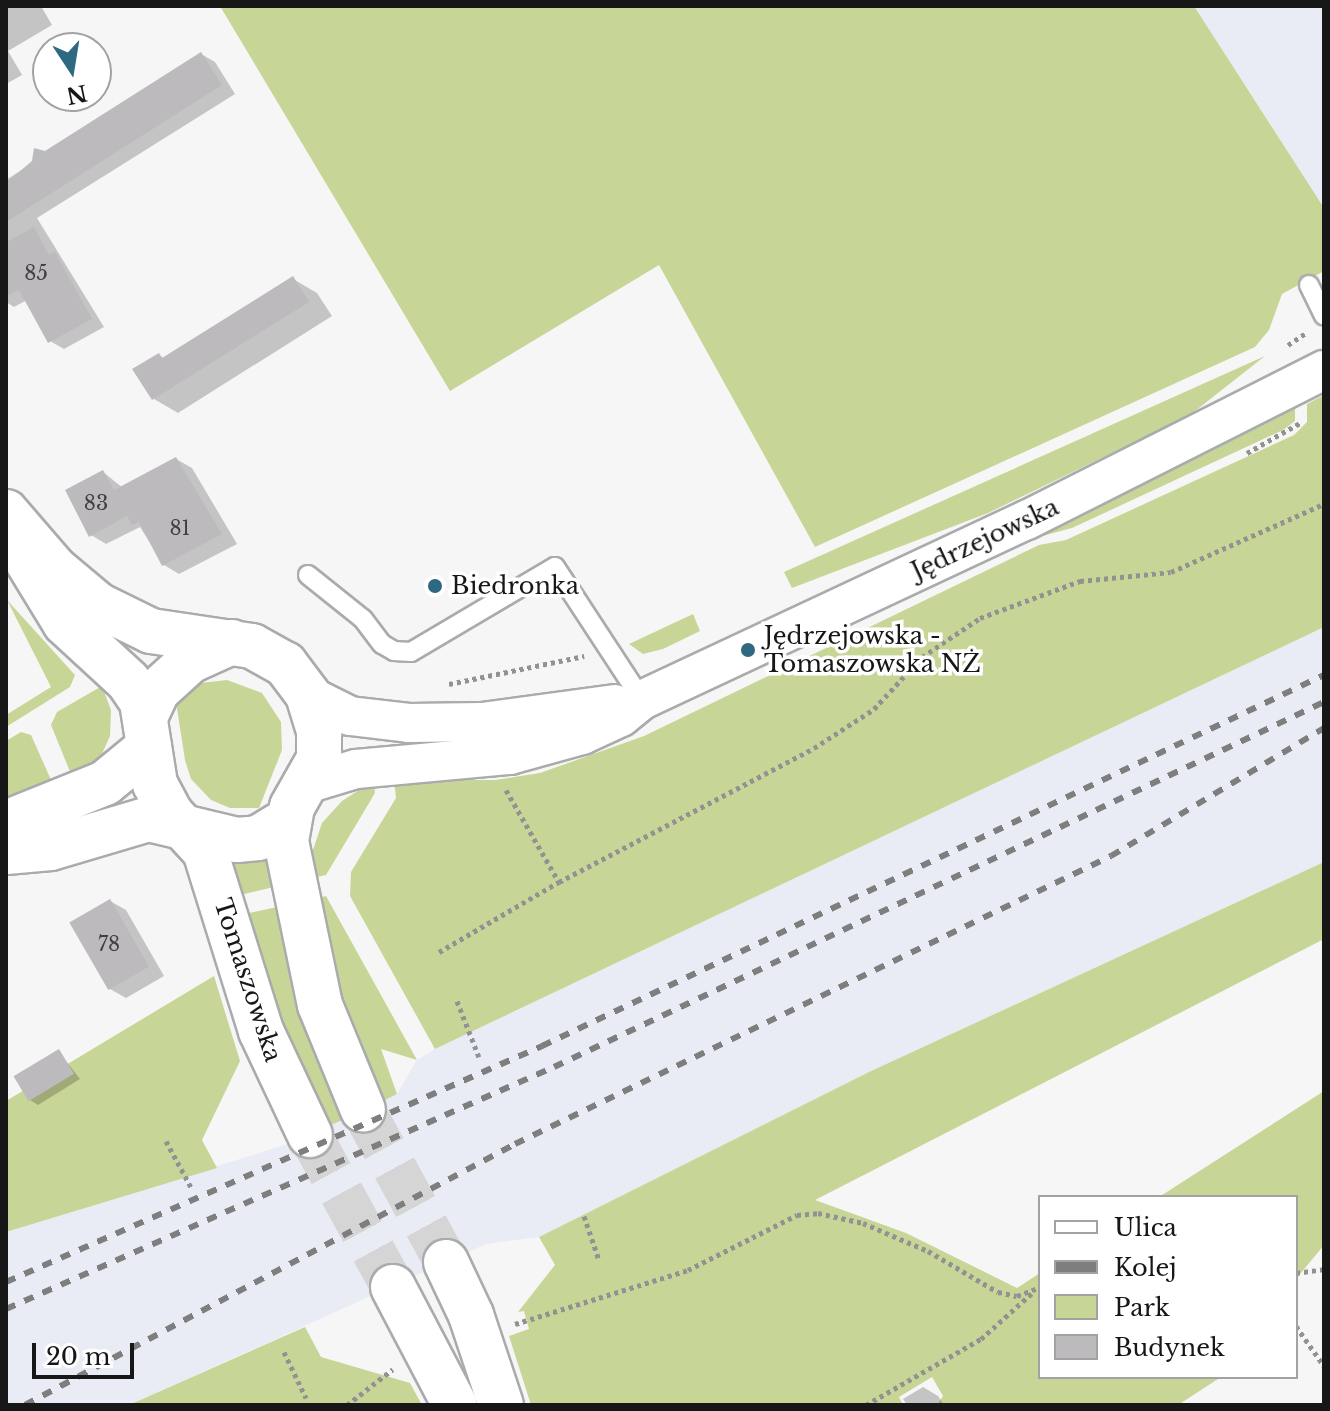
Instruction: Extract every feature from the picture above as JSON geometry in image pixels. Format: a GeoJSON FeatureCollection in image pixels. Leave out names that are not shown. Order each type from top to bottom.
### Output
{"type":"FeatureCollection","features":[{"type":"Feature","properties":{"kind":"street","name":"Jędrzejowska"},"geometry":{"type":"LineString","coordinates":[[297,802],[356,769],[487,758],[582,735],[621,717],[642,700],[1027,520],[1324,370]]}},
{"type":"Feature","properties":{"kind":"street"},"geometry":{"type":"LineString","coordinates":[[6,513],[71,583],[127,622],[167,635],[252,646],[285,664],[308,695],[320,744],[297,802],[288,860],[320,1005],[363,1110]]}},
{"type":"Feature","properties":{"kind":"street"},"geometry":{"type":"LineString","coordinates":[[6,513],[53,608],[128,681],[148,731],[155,784],[184,828]]}},
{"type":"Feature","properties":{"kind":"street"},"geometry":{"type":"LineString","coordinates":[[6,823],[105,783],[148,731],[157,691],[190,661],[232,642]]}},
{"type":"Feature","properties":{"kind":"street","name":"Jędrzejowska"},"geometry":{"type":"LineString","coordinates":[[308,695],[350,716],[409,723],[543,716],[642,700]]}},
{"type":"Feature","properties":{"kind":"street"},"geometry":{"type":"LineString","coordinates":[[6,852],[51,848],[149,819],[237,840],[258,838],[297,802]]}},
{"type":"Feature","properties":{"kind":"street","name":"Tomaszowska"},"geometry":{"type":"LineString","coordinates":[[184,828],[212,867],[261,1031],[310,1135]]}},
{"type":"Feature","properties":{"kind":"street"},"geometry":{"type":"LineString","coordinates":[[446,1262],[478,1335],[501,1405]]}},
{"type":"Feature","properties":{"kind":"street"},"geometry":{"type":"LineString","coordinates":[[393,1287],[455,1405]]}},
{"type":"Feature","properties":{"kind":"lane"},"geometry":{"type":"LineString","coordinates":[[1309,285],[1324,316]]}},
{"type":"Feature","properties":{"kind":"lane"},"geometry":{"type":"LineString","coordinates":[[308,575],[363,619],[382,644],[394,651],[411,652],[555,567],[642,700]]}},
{"type":"Feature","properties":{"kind":"path"},"geometry":{"type":"LineString","coordinates":[[439,952],[559,882],[814,748],[874,709],[922,657],[980,618],[1080,581],[1171,572],[1324,504]]}},
{"type":"Feature","properties":{"kind":"path"},"geometry":{"type":"LineString","coordinates":[[440,686],[500,676],[608,648]]}},
{"type":"Feature","properties":{"kind":"path"},"geometry":{"type":"LineString","coordinates":[[487,758],[559,882]]}},
{"type":"Feature","properties":{"kind":"path"},"geometry":{"type":"LineString","coordinates":[[457,1001],[479,1057]]}},
{"type":"Feature","properties":{"kind":"path"},"geometry":{"type":"LineString","coordinates":[[166,1141],[192,1189]]}},
{"type":"Feature","properties":{"kind":"path"},"geometry":{"type":"LineString","coordinates":[[478,1335],[688,1270],[797,1215],[818,1213],[863,1223],[928,1251],[998,1292],[1017,1296],[1032,1292]]}},
{"type":"Feature","properties":{"kind":"path"},"geometry":{"type":"LineString","coordinates":[[584,1216],[599,1260]]}},
{"type":"Feature","properties":{"kind":"path"},"geometry":{"type":"LineString","coordinates":[[1298,1273],[1324,1269]]}},
{"type":"Feature","properties":{"kind":"path"},"geometry":{"type":"LineString","coordinates":[[866,1405],[981,1339],[1038,1288]]}},
{"type":"Feature","properties":{"kind":"path"},"geometry":{"type":"LineString","coordinates":[[1298,1329],[1324,1366]]}},
{"type":"Feature","properties":{"kind":"path"},"geometry":{"type":"LineString","coordinates":[[347,1405],[422,1340]]}},
{"type":"Feature","properties":{"kind":"path"},"geometry":{"type":"LineString","coordinates":[[284,1352],[306,1398]]}},
{"type":"Feature","properties":{"kind":"shaded area"},"geometry":{"type":"Polygon","coordinates":[[[1194,6],[1324,6],[1324,208],[1194,6]]]}},
{"type":"Feature","properties":{"kind":"shaded area"},"geometry":{"type":"Polygon","coordinates":[[[1324,627],[1324,862],[869,1072],[539,1237],[486,1244],[129,1405],[6,1405],[6,1232],[294,1142],[397,1094],[417,1060],[435,1049],[1324,627]]]}},
{"type":"Feature","properties":{"kind":"green space"},"geometry":{"type":"Polygon","coordinates":[[[220,6],[1194,6],[1324,208],[1324,271],[1282,294],[1269,330],[1255,347],[815,547],[659,265],[450,391],[220,6]]]}},
{"type":"Feature","properties":{"kind":"green space"},"geometry":{"type":"Polygon","coordinates":[[[1265,356],[1190,415],[988,513],[792,588],[784,572],[1265,356]]]}},
{"type":"Feature","properties":{"kind":"green space"},"geometry":{"type":"Polygon","coordinates":[[[1324,395],[1324,627],[435,1049],[350,896],[351,872],[396,798],[394,780],[495,780],[540,773],[644,736],[1039,545],[1066,540],[1294,435],[1307,422],[1307,404],[1324,395]]]}},
{"type":"Feature","properties":{"kind":"green space"},"geometry":{"type":"Polygon","coordinates":[[[1295,408],[1295,421],[1283,430],[1072,528],[1042,536],[1295,408]]]}},
{"type":"Feature","properties":{"kind":"green space"},"geometry":{"type":"Polygon","coordinates":[[[7,600],[75,675],[70,687],[6,727],[6,715],[51,687],[7,600]]]}},
{"type":"Feature","properties":{"kind":"green space"},"geometry":{"type":"Polygon","coordinates":[[[693,614],[700,631],[663,649],[643,654],[629,644],[693,614]]]}},
{"type":"Feature","properties":{"kind":"green space"},"geometry":{"type":"Polygon","coordinates":[[[227,680],[262,693],[281,722],[282,750],[259,808],[230,808],[211,800],[191,779],[185,760],[176,702],[201,683],[227,680]]]}},
{"type":"Feature","properties":{"kind":"green space"},"geometry":{"type":"Polygon","coordinates":[[[102,686],[111,710],[110,736],[97,765],[75,784],[51,725],[57,712],[102,686]]]}},
{"type":"Feature","properties":{"kind":"green space"},"geometry":{"type":"Polygon","coordinates":[[[21,732],[31,735],[56,791],[6,812],[6,741],[21,732]]]}},
{"type":"Feature","properties":{"kind":"green space"},"geometry":{"type":"Polygon","coordinates":[[[373,781],[375,793],[326,875],[313,878],[313,850],[322,823],[342,801],[373,781]]]}},
{"type":"Feature","properties":{"kind":"green space"},"geometry":{"type":"Polygon","coordinates":[[[266,852],[278,886],[240,895],[230,859],[266,852]]]}},
{"type":"Feature","properties":{"kind":"green space"},"geometry":{"type":"Polygon","coordinates":[[[1324,862],[1324,939],[815,1200],[906,1233],[1017,1288],[1038,1274],[1038,1379],[1218,1379],[1178,1405],[937,1405],[943,1396],[932,1377],[899,1397],[903,1405],[531,1405],[509,1336],[529,1329],[524,1311],[518,1312],[555,1265],[539,1237],[869,1072],[1324,862]]]}},
{"type":"Feature","properties":{"kind":"green space"},"geometry":{"type":"Polygon","coordinates":[[[326,896],[417,1060],[381,1049],[397,1094],[379,1103],[348,1032],[317,898],[326,896]]]}},
{"type":"Feature","properties":{"kind":"green space"},"geometry":{"type":"Polygon","coordinates":[[[282,906],[347,1118],[326,1127],[288,1052],[245,914],[282,906]]]}},
{"type":"Feature","properties":{"kind":"green space"},"geometry":{"type":"Polygon","coordinates":[[[214,976],[240,1061],[202,1140],[217,1168],[6,1232],[6,1101],[214,976]]]}},
{"type":"Feature","properties":{"kind":"green space"},"geometry":{"type":"Polygon","coordinates":[[[1324,1091],[1324,1245],[1298,1277],[1298,1195],[1162,1195],[1324,1091]]]}},
{"type":"Feature","properties":{"kind":"green space"},"geometry":{"type":"Polygon","coordinates":[[[305,1327],[321,1357],[410,1383],[422,1405],[129,1405],[305,1327]]]}},
{"type":"Feature","properties":{"kind":"building"},"geometry":{"type":"Polygon","coordinates":[[[201,52],[222,85],[6,222],[6,183],[32,161],[34,148],[45,151],[106,112],[112,112],[112,108],[201,52]]]}},
{"type":"Feature","properties":{"kind":"building"},"geometry":{"type":"Polygon","coordinates":[[[34,227],[49,255],[55,252],[92,319],[48,343],[19,290],[6,296],[6,242],[34,227]]]}},
{"type":"Feature","properties":{"kind":"building"},"geometry":{"type":"Polygon","coordinates":[[[293,276],[309,302],[152,400],[132,369],[159,353],[162,358],[293,276]]]}},
{"type":"Feature","properties":{"kind":"building"},"geometry":{"type":"Polygon","coordinates":[[[176,457],[222,534],[162,566],[139,522],[132,525],[127,516],[89,537],[65,490],[103,470],[114,490],[176,457]]]}},
{"type":"Feature","properties":{"kind":"building"},"geometry":{"type":"Polygon","coordinates":[[[110,899],[149,967],[108,990],[69,922],[110,899]]]}},
{"type":"Feature","properties":{"kind":"building"},"geometry":{"type":"Polygon","coordinates":[[[59,1049],[74,1074],[29,1101],[14,1076],[59,1049]]]}},
{"type":"Feature","properties":{"kind":"tunnel"},"geometry":{"type":"LineString","coordinates":[[363,1110],[446,1262]]}},
{"type":"Feature","properties":{"kind":"tunnel"},"geometry":{"type":"LineString","coordinates":[[310,1135],[393,1287]]}},
{"type":"Feature","properties":{"kind":"railway"},"geometry":{"type":"LineString","coordinates":[[6,1282],[542,1046],[1324,675]]}},
{"type":"Feature","properties":{"kind":"railway"},"geometry":{"type":"LineString","coordinates":[[6,1309],[554,1067],[1324,702]]}},
{"type":"Feature","properties":{"kind":"railway"},"geometry":{"type":"LineString","coordinates":[[25,1405],[515,1144],[1111,856],[1324,728]]}},
{"type":"Feature","properties":{"kind":"place","name":"Biedronka"},"geometry":{"type":"Point","coordinates":[435,586]}},
{"type":"Feature","properties":{"kind":"place","name":"Jędrzejowska - Tomaszowska NŻ"},"geometry":{"type":"Point","coordinates":[748,650]}}]}
